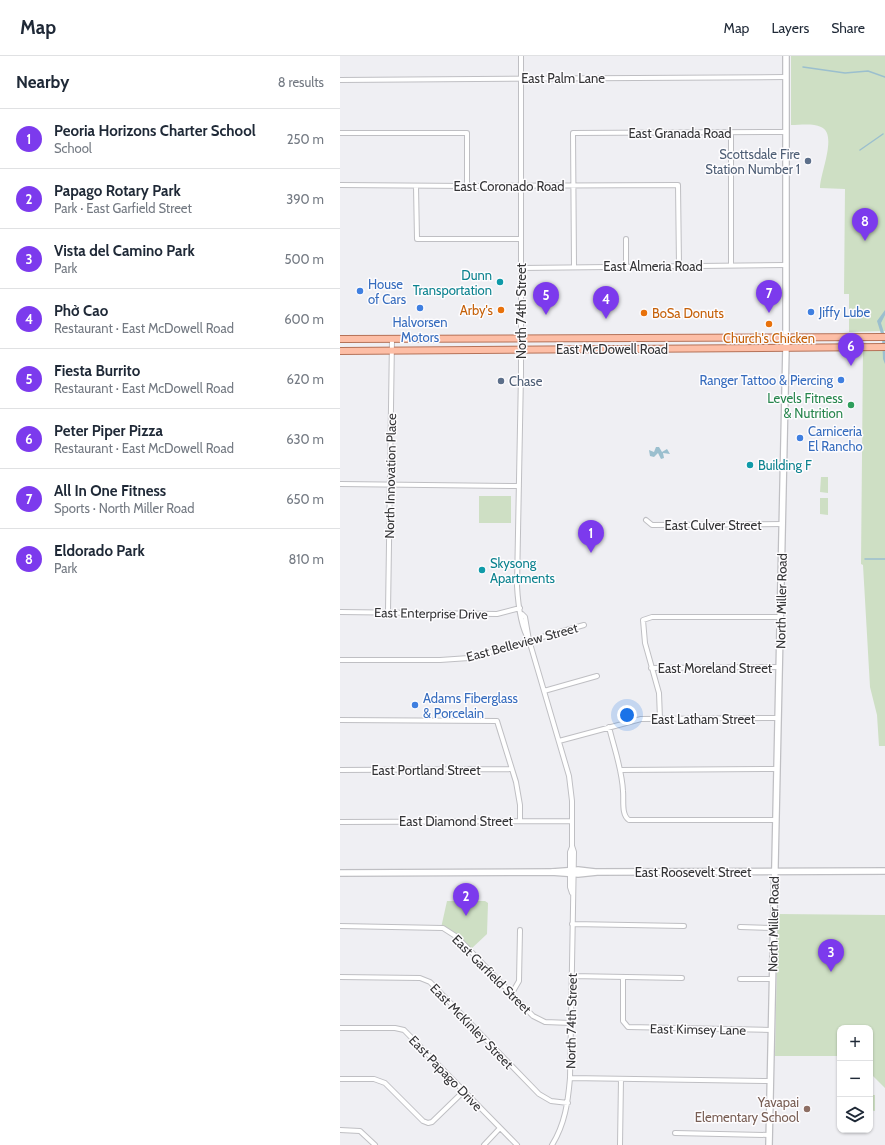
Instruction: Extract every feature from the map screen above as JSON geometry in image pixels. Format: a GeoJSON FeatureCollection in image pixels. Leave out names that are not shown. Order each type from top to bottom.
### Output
{"type":"FeatureCollection","features":[{"type":"Feature","properties":{"kind":"main road","name":"East McDowell Road"},"geometry":{"type":"LineString","coordinates":[[340,339],[882,337]]}},
{"type":"Feature","properties":{"kind":"main road","name":"East McDowell Road"},"geometry":{"type":"LineString","coordinates":[[340,351],[882,347]]}},
{"type":"Feature","properties":{"kind":"street","name":"North 74th Street"},"geometry":{"type":"LineString","coordinates":[[521,56],[521,350],[517,581],[522,614],[521,618],[525,633],[530,640],[568,776],[572,821],[572,846],[574,852],[570,887],[572,894],[570,1078],[568,1103],[560,1130],[552,1145]]}},
{"type":"Feature","properties":{"kind":"street","name":"North Miller Road"},"geometry":{"type":"LineString","coordinates":[[769,1145],[786,347],[786,56]]}},
{"type":"Feature","properties":{"kind":"street","name":"East Palm Lane"},"geometry":{"type":"LineString","coordinates":[[340,80],[786,77]]}},
{"type":"Feature","properties":{"kind":"street"},"geometry":{"type":"LineString","coordinates":[[731,132],[731,265]]}},
{"type":"Feature","properties":{"kind":"street","name":"East Granada Road"},"geometry":{"type":"LineString","coordinates":[[574,185],[573,133],[786,132]]}},
{"type":"Feature","properties":{"kind":"street"},"geometry":{"type":"LineString","coordinates":[[340,133],[467,133],[467,186]]}},
{"type":"Feature","properties":{"kind":"street","name":"East Coronado Road"},"geometry":{"type":"LineString","coordinates":[[340,185],[678,185],[679,266]]}},
{"type":"Feature","properties":{"kind":"street"},"geometry":{"type":"LineString","coordinates":[[574,185],[574,266]]}},
{"type":"Feature","properties":{"kind":"street"},"geometry":{"type":"LineString","coordinates":[[416,186],[416,239],[521,239]]}},
{"type":"Feature","properties":{"kind":"street"},"geometry":{"type":"LineString","coordinates":[[626,239],[626,266]]}},
{"type":"Feature","properties":{"kind":"street","name":"East Almeria Road"},"geometry":{"type":"LineString","coordinates":[[521,268],[574,266],[786,265]]}},
{"type":"Feature","properties":{"kind":"street","name":"North Innovation Place"},"geometry":{"type":"LineString","coordinates":[[388,612],[392,339]]}},
{"type":"Feature","properties":{"kind":"street"},"geometry":{"type":"LineString","coordinates":[[340,484],[519,486]]}},
{"type":"Feature","properties":{"kind":"street","name":"East Culver Street"},"geometry":{"type":"LineString","coordinates":[[646,520],[652,525],[782,524]]}},
{"type":"Feature","properties":{"kind":"street","name":"East Enterprise Drive"},"geometry":{"type":"LineString","coordinates":[[340,612],[497,614],[520,608]]}},
{"type":"Feature","properties":{"kind":"street"},"geometry":{"type":"LineString","coordinates":[[660,719],[659,693],[645,643],[644,620],[652,617],[780,617]]}},
{"type":"Feature","properties":{"kind":"street","name":"East Belleview Street"},"geometry":{"type":"LineString","coordinates":[[340,660],[453,660],[469,658],[584,625]]}},
{"type":"Feature","properties":{"kind":"street","name":"East Moreland Street"},"geometry":{"type":"LineString","coordinates":[[651,668],[779,667]]}},
{"type":"Feature","properties":{"kind":"street"},"geometry":{"type":"LineString","coordinates":[[544,691],[597,676]]}},
{"type":"Feature","properties":{"kind":"street","name":"East Latham Street"},"geometry":{"type":"LineString","coordinates":[[559,742],[608,727],[641,719],[778,718]]}},
{"type":"Feature","properties":{"kind":"street"},"geometry":{"type":"LineString","coordinates":[[340,720],[496,721],[512,769],[519,796],[520,821]]}},
{"type":"Feature","properties":{"kind":"street"},"geometry":{"type":"LineString","coordinates":[[608,727],[620,770],[624,812],[626,818],[633,820],[776,820]]}},
{"type":"Feature","properties":{"kind":"street","name":"East Portland Street"},"geometry":{"type":"LineString","coordinates":[[340,770],[512,769]]}},
{"type":"Feature","properties":{"kind":"street"},"geometry":{"type":"LineString","coordinates":[[620,770],[777,769]]}},
{"type":"Feature","properties":{"kind":"street","name":"East Diamond Street"},"geometry":{"type":"LineString","coordinates":[[340,822],[572,821]]}},
{"type":"Feature","properties":{"kind":"street","name":"East Roosevelt Street"},"geometry":{"type":"LineString","coordinates":[[340,873],[572,872],[589,870],[598,872],[885,871]]}},
{"type":"Feature","properties":{"kind":"street"},"geometry":{"type":"LineString","coordinates":[[572,924],[684,926]]}},
{"type":"Feature","properties":{"kind":"street","name":"East Garfield Street"},"geometry":{"type":"LineString","coordinates":[[340,926],[443,928],[457,937],[539,1020],[554,1024],[571,1023]]}},
{"type":"Feature","properties":{"kind":"street"},"geometry":{"type":"LineString","coordinates":[[740,927],[773,928]]}},
{"type":"Feature","properties":{"kind":"street"},"geometry":{"type":"LineString","coordinates":[[512,993],[517,988],[519,981],[520,930]]}},
{"type":"Feature","properties":{"kind":"street"},"geometry":{"type":"LineString","coordinates":[[571,976],[682,978]]}},
{"type":"Feature","properties":{"kind":"street","name":"East McKinley Street"},"geometry":{"type":"LineString","coordinates":[[340,977],[420,978],[430,982],[539,1094],[551,1101],[568,1103]]}},
{"type":"Feature","properties":{"kind":"street","name":"East Kimsey Lane"},"geometry":{"type":"LineString","coordinates":[[623,977],[622,1021],[625,1026],[632,1028],[772,1030]]}},
{"type":"Feature","properties":{"kind":"street"},"geometry":{"type":"LineString","coordinates":[[740,979],[772,979]]}},
{"type":"Feature","properties":{"kind":"street","name":"East Papago Drive"},"geometry":{"type":"LineString","coordinates":[[340,1028],[401,1029],[407,1033],[517,1145]]}},
{"type":"Feature","properties":{"kind":"street"},"geometry":{"type":"LineString","coordinates":[[570,1078],[770,1081]]}},
{"type":"Feature","properties":{"kind":"street"},"geometry":{"type":"LineString","coordinates":[[340,1079],[374,1079],[385,1083],[423,1121],[428,1123],[432,1122],[464,1091]]}},
{"type":"Feature","properties":{"kind":"street"},"geometry":{"type":"LineString","coordinates":[[620,1145],[621,1079]]}},
{"type":"Feature","properties":{"kind":"street"},"geometry":{"type":"LineString","coordinates":[[484,1145],[500,1128]]}},
{"type":"Feature","properties":{"kind":"street"},"geometry":{"type":"LineString","coordinates":[[340,1130],[360,1132],[375,1145]]}},
{"type":"Feature","properties":{"kind":"street"},"geometry":{"type":"LineString","coordinates":[[675,1133],[769,1135]]}},
{"type":"Feature","properties":{"kind":"green space"},"geometry":{"type":"Polygon","coordinates":[[[791,56],[885,56],[885,331],[849,332],[849,294],[844,294],[845,189],[820,188],[828,145],[826,131],[821,127],[814,125],[791,125],[791,56]]]}},
{"type":"Feature","properties":{"kind":"green space"},"geometry":{"type":"Polygon","coordinates":[[[863,350],[885,350],[885,746],[879,746],[877,715],[870,687],[863,565],[861,564],[863,350]]]}},
{"type":"Feature","properties":{"kind":"green space"},"geometry":{"type":"Polygon","coordinates":[[[821,477],[828,477],[828,493],[820,492],[821,477]]]}},
{"type":"Feature","properties":{"kind":"green space"},"geometry":{"type":"Polygon","coordinates":[[[479,496],[511,496],[511,523],[479,523],[479,496]]]}},
{"type":"Feature","properties":{"kind":"green space"},"geometry":{"type":"Polygon","coordinates":[[[820,498],[828,498],[828,515],[820,514],[820,498]]]}},
{"type":"Feature","properties":{"kind":"green space"},"geometry":{"type":"Polygon","coordinates":[[[447,901],[485,901],[488,903],[487,934],[470,950],[457,937],[441,928],[447,901]]]}},
{"type":"Feature","properties":{"kind":"green space"},"geometry":{"type":"Polygon","coordinates":[[[778,914],[885,915],[885,1088],[873,1076],[873,1025],[837,1025],[837,1056],[775,1056],[778,914]]]}},
{"type":"Feature","properties":{"kind":"green space"},"geometry":{"type":"Polygon","coordinates":[[[873,1095],[875,1095],[875,1111],[873,1111],[873,1095]]]}},
{"type":"Feature","properties":{"kind":"water"},"geometry":{"type":"Polygon","coordinates":[[[885,310],[885,315],[881,323],[885,336],[885,364],[883,359],[882,337],[877,321],[885,310]]]}},
{"type":"Feature","properties":{"kind":"water"},"geometry":{"type":"Polygon","coordinates":[[[656,447],[659,447],[662,452],[667,449],[670,454],[663,453],[664,458],[661,459],[658,453],[654,457],[650,456],[649,450],[654,452],[656,447]]]}},
{"type":"Feature","properties":{"kind":"waterway"},"geometry":{"type":"LineString","coordinates":[[803,67],[845,73],[868,71],[885,77]]}},
{"type":"Feature","properties":{"kind":"waterway"},"geometry":{"type":"LineString","coordinates":[[860,150],[883,134]]}},
{"type":"Feature","properties":{"kind":"waterway"},"geometry":{"type":"LineString","coordinates":[[865,559],[885,559]]}},
{"type":"Feature","properties":{"kind":"place","name":"Scottsdale Fire Station Number 1"},"geometry":{"type":"Point","coordinates":[808,161]}},
{"type":"Feature","properties":{"kind":"place","name":"Eldorado Park"},"geometry":{"type":"Point","coordinates":[865,241]}},
{"type":"Feature","properties":{"kind":"place","name":"Dunn Transportation"},"geometry":{"type":"Point","coordinates":[500,282]}},
{"type":"Feature","properties":{"kind":"place","name":"House of Cars"},"geometry":{"type":"Point","coordinates":[360,291]}},
{"type":"Feature","properties":{"kind":"place","name":"Halvorsen Motors"},"geometry":{"type":"Point","coordinates":[420,308]}},
{"type":"Feature","properties":{"kind":"place","name":"Arby's"},"geometry":{"type":"Point","coordinates":[501,310]}},
{"type":"Feature","properties":{"kind":"place","name":"Jiffy Lube"},"geometry":{"type":"Point","coordinates":[811,312]}},
{"type":"Feature","properties":{"kind":"place","name":"BoSa Donuts"},"geometry":{"type":"Point","coordinates":[644,313]}},
{"type":"Feature","properties":{"kind":"place","name":"All In One Fitness"},"geometry":{"type":"Point","coordinates":[769,313]}},
{"type":"Feature","properties":{"kind":"place","name":"Fiesta Burrito"},"geometry":{"type":"Point","coordinates":[546,315]}},
{"type":"Feature","properties":{"kind":"place","name":"Phở Cao"},"geometry":{"type":"Point","coordinates":[606,319]}},
{"type":"Feature","properties":{"kind":"place","name":"Church's Chicken"},"geometry":{"type":"Point","coordinates":[769,324]}},
{"type":"Feature","properties":{"kind":"place","name":"Peter Piper Pizza"},"geometry":{"type":"Point","coordinates":[851,366]}},
{"type":"Feature","properties":{"kind":"place","name":"Ranger Tattoo & Piercing"},"geometry":{"type":"Point","coordinates":[841,380]}},
{"type":"Feature","properties":{"kind":"place","name":"Chase"},"geometry":{"type":"Point","coordinates":[501,381]}},
{"type":"Feature","properties":{"kind":"place","name":"Levels Fitness & Nutrition"},"geometry":{"type":"Point","coordinates":[851,405]}},
{"type":"Feature","properties":{"kind":"place","name":"Carniceria El Rancho"},"geometry":{"type":"Point","coordinates":[800,438]}},
{"type":"Feature","properties":{"kind":"place","name":"Building F"},"geometry":{"type":"Point","coordinates":[750,465]}},
{"type":"Feature","properties":{"kind":"place","name":"Peoria Horizons Charter School"},"geometry":{"type":"Point","coordinates":[591,553]}},
{"type":"Feature","properties":{"kind":"place","name":"Skysong Apartments"},"geometry":{"type":"Point","coordinates":[482,570]}},
{"type":"Feature","properties":{"kind":"place","name":"Adams Fiberglass & Porcelain"},"geometry":{"type":"Point","coordinates":[415,705]}},
{"type":"Feature","properties":{"kind":"place","name":"Papago Rotary Park"},"geometry":{"type":"Point","coordinates":[466,916]}},
{"type":"Feature","properties":{"kind":"place","name":"Vista del Camino Park"},"geometry":{"type":"Point","coordinates":[831,972]}},
{"type":"Feature","properties":{"kind":"place","name":"Yavapai Elementary School"},"geometry":{"type":"Point","coordinates":[807,1109]}}]}
